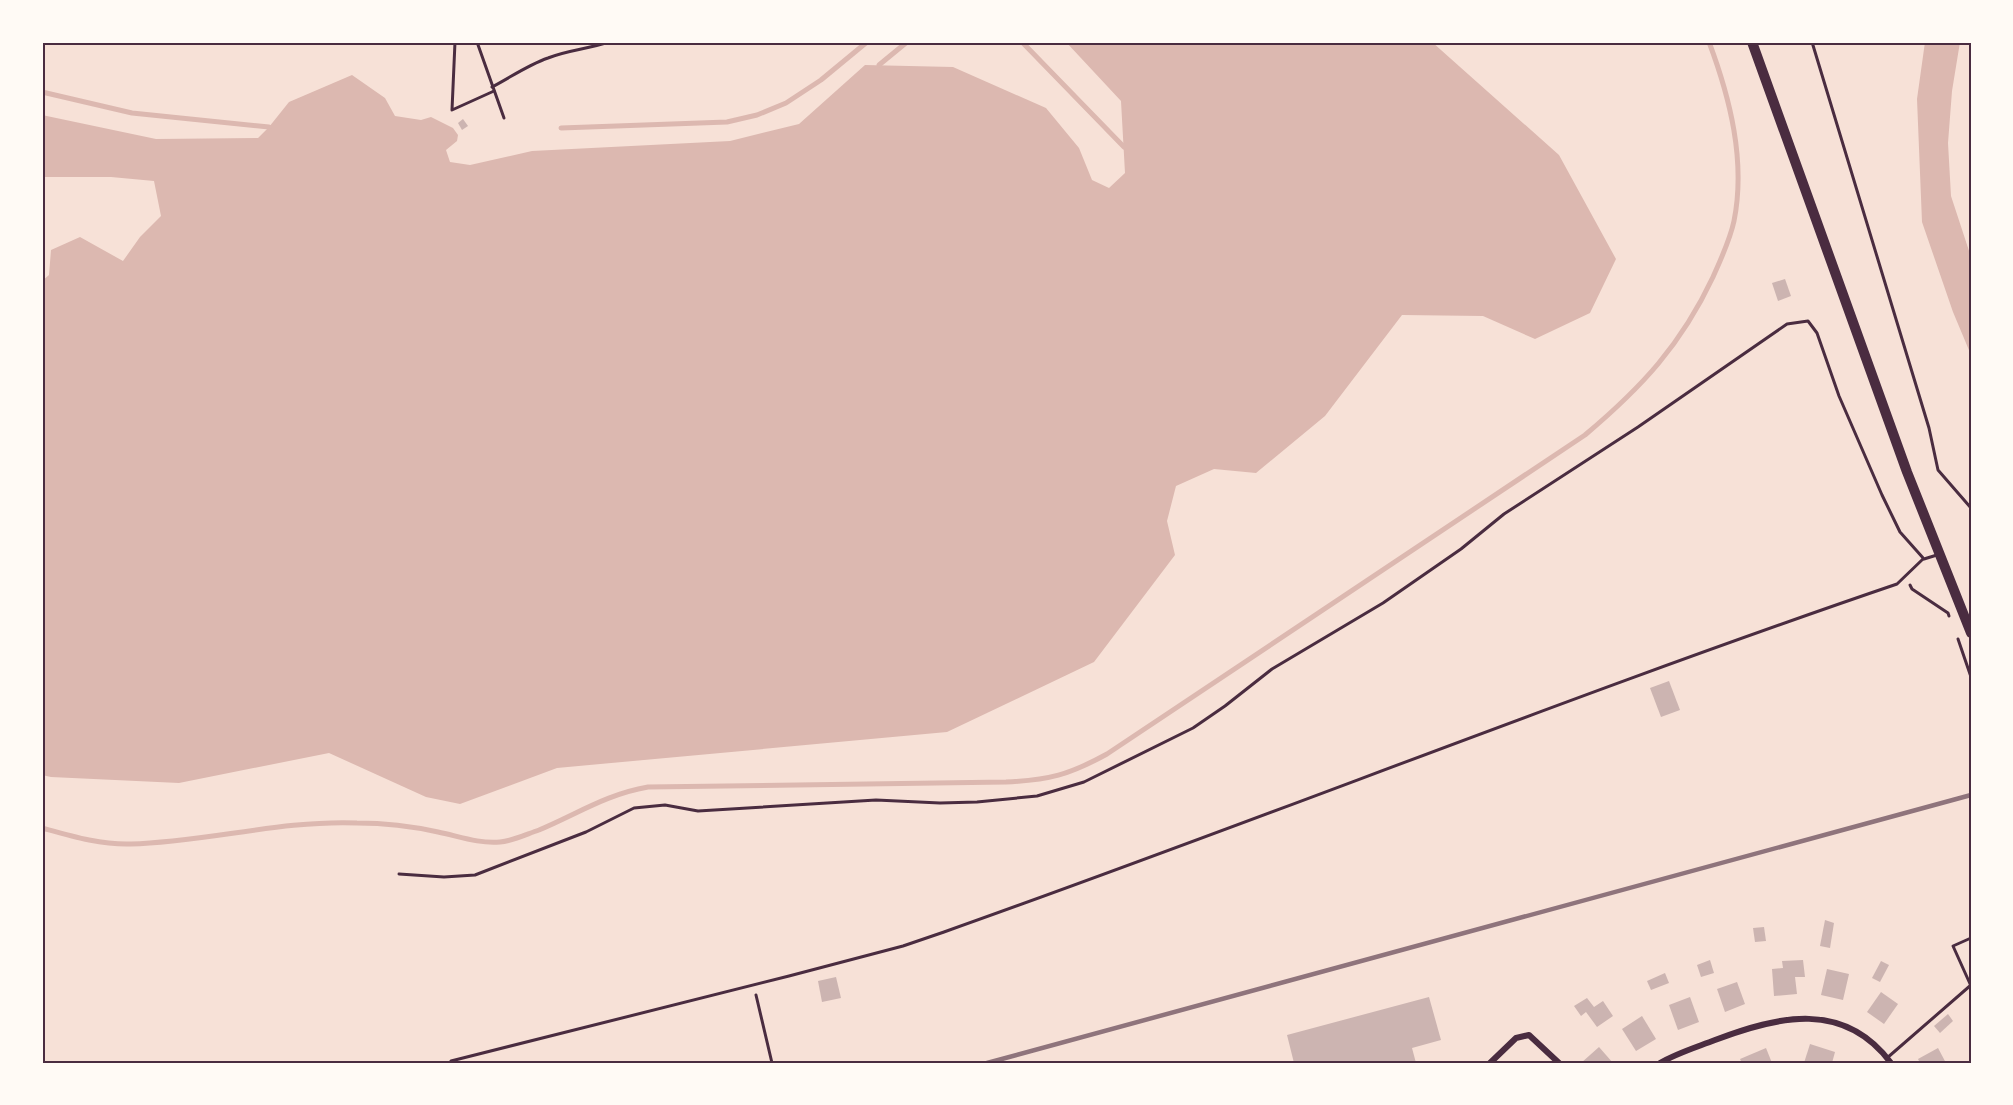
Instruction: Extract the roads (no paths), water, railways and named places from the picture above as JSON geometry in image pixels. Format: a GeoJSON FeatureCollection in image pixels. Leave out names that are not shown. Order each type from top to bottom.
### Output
{"type":"FeatureCollection","features":[{"type":"Feature","properties":{"kind":"main road"},"geometry":{"type":"LineString","coordinates":[[1752,42],[1939,555],[1971,633]]}},
{"type":"Feature","properties":{"kind":"street"},"geometry":{"type":"LineString","coordinates":[[1660,1063],[1678,1053],[1748,1028],[1792,1018],[1821,1020],[1847,1028],[1867,1039],[1889,1060]]}},
{"type":"Feature","properties":{"kind":"street"},"geometry":{"type":"LineString","coordinates":[[1490,1063],[1516,1038],[1529,1035],[1559,1063]]}},
{"type":"Feature","properties":{"kind":"lane"},"geometry":{"type":"LineString","coordinates":[[399,874],[444,877],[476,875],[586,832],[634,808],[665,805],[698,811],[876,800],[977,802],[1037,796],[1084,782],[1193,728],[1272,669],[1383,603],[1461,549],[1504,514],[1638,427],[1787,324],[1808,321],[1817,333],[1839,396],[1882,495],[1900,532],[1924,559]]}},
{"type":"Feature","properties":{"kind":"lane"},"geometry":{"type":"LineString","coordinates":[[451,1061],[903,946],[965,925],[1609,688],[1650,670],[1897,584],[1924,559],[1939,555]]}},
{"type":"Feature","properties":{"kind":"lane"},"geometry":{"type":"LineString","coordinates":[[1889,1060],[1971,986],[1953,946],[1971,938]]}},
{"type":"Feature","properties":{"kind":"waterway"},"geometry":{"type":"LineString","coordinates":[[561,128],[727,122],[757,115],[786,103],[821,80],[867,42]]}},
{"type":"Feature","properties":{"kind":"waterway"},"geometry":{"type":"LineString","coordinates":[[879,65],[907,42]]}},
{"type":"Feature","properties":{"kind":"waterway"},"geometry":{"type":"LineString","coordinates":[[1022,42],[1124,147]]}},
{"type":"Feature","properties":{"kind":"waterway"},"geometry":{"type":"LineString","coordinates":[[42,828],[97,841],[131,844],[300,825],[367,823],[428,830],[476,841],[500,842],[539,830],[619,794],[648,787],[1006,782],[1047,778],[1081,767],[1107,754],[1585,435],[1625,400],[1658,364],[1688,324],[1701,301],[1722,256],[1734,221],[1738,176],[1734,130],[1709,42]]}},
{"type":"Feature","properties":{"kind":"waterway"},"geometry":{"type":"LineString","coordinates":[[42,92],[132,113],[269,127]]}},
{"type":"Feature","properties":{"kind":"railway"},"geometry":{"type":"LineString","coordinates":[[987,1063],[1971,795]]}}]}
